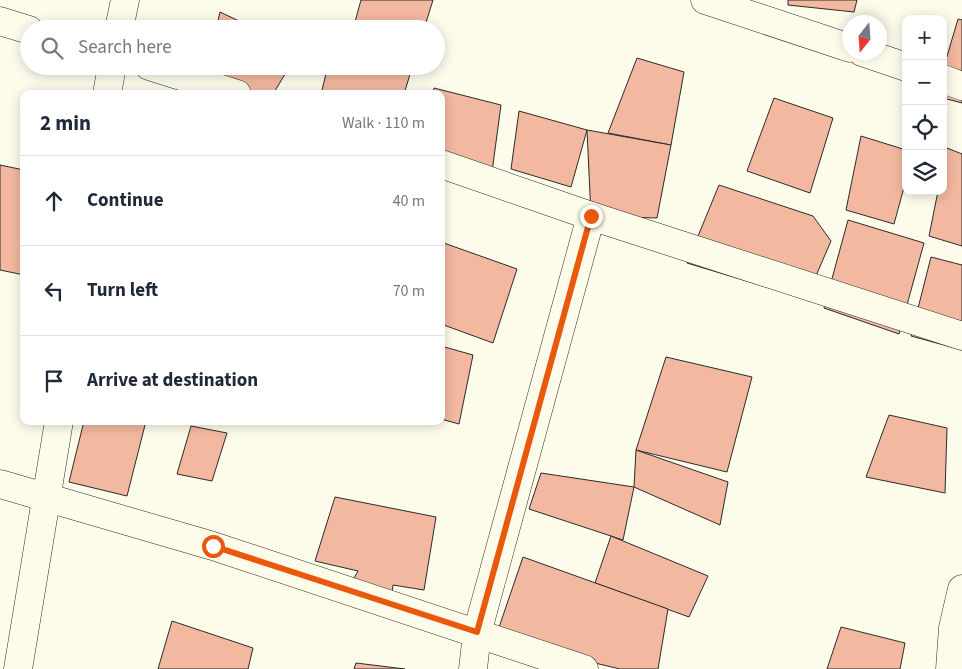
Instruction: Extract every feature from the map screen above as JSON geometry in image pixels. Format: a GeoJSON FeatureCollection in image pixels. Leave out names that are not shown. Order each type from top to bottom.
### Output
{"type":"FeatureCollection","features":[{"type":"Feature","properties":{"kind":"street"},"geometry":{"type":"LineString","coordinates":[[121,20],[124,0]]}},
{"type":"Feature","properties":{"kind":"street"},"geometry":{"type":"LineString","coordinates":[[704,0],[842,45]]}},
{"type":"Feature","properties":{"kind":"street"},"geometry":{"type":"LineString","coordinates":[[0,21],[20,27]]}},
{"type":"Feature","properties":{"kind":"street"},"geometry":{"type":"LineString","coordinates":[[885,60],[902,66]]}},
{"type":"Feature","properties":{"kind":"street"},"geometry":{"type":"LineString","coordinates":[[108,90],[110,75]]}},
{"type":"Feature","properties":{"kind":"street"},"geometry":{"type":"LineString","coordinates":[[177,75],[224,90]]}},
{"type":"Feature","properties":{"kind":"street"},"geometry":{"type":"LineString","coordinates":[[947,80],[962,86]]}},
{"type":"Feature","properties":{"kind":"street"},"geometry":{"type":"LineString","coordinates":[[445,165],[591,216],[962,336]]}},
{"type":"Feature","properties":{"kind":"street"},"geometry":{"type":"LineString","coordinates":[[473,669],[477,632],[591,216]]}},
{"type":"Feature","properties":{"kind":"street"},"geometry":{"type":"LineString","coordinates":[[18,669],[57,425]]}},
{"type":"Feature","properties":{"kind":"street"},"geometry":{"type":"LineString","coordinates":[[0,484],[213,546],[584,669]]}},
{"type":"Feature","properties":{"kind":"street"},"geometry":{"type":"LineString","coordinates":[[950,669],[952,628],[962,589]]}},
{"type":"Feature","properties":{"kind":"building"},"geometry":{"type":"Polygon","coordinates":[[[361,0],[433,0],[427,20],[355,20],[361,0]]]}},
{"type":"Feature","properties":{"kind":"building"},"geometry":{"type":"Polygon","coordinates":[[[788,0],[857,0],[854,12],[788,5],[788,0]]]}},
{"type":"Feature","properties":{"kind":"building"},"geometry":{"type":"Polygon","coordinates":[[[220,12],[237,20],[218,20],[220,12]]]}},
{"type":"Feature","properties":{"kind":"building"},"geometry":{"type":"Polygon","coordinates":[[[958,19],[962,20],[962,103],[947,99],[947,56],[958,19]]]}},
{"type":"Feature","properties":{"kind":"building"},"geometry":{"type":"Polygon","coordinates":[[[637,58],[684,72],[671,145],[608,133],[637,58]]]}},
{"type":"Feature","properties":{"kind":"building"},"geometry":{"type":"Polygon","coordinates":[[[205,75],[285,75],[275,90],[202,90],[205,75]]]}},
{"type":"Feature","properties":{"kind":"building"},"geometry":{"type":"Polygon","coordinates":[[[326,75],[410,75],[405,90],[322,90],[326,75]]]}},
{"type":"Feature","properties":{"kind":"building"},"geometry":{"type":"Polygon","coordinates":[[[445,91],[501,105],[492,172],[445,162],[445,91]]]}},
{"type":"Feature","properties":{"kind":"building"},"geometry":{"type":"Polygon","coordinates":[[[774,98],[833,118],[810,193],[747,171],[774,98]]]}},
{"type":"Feature","properties":{"kind":"building"},"geometry":{"type":"Polygon","coordinates":[[[519,111],[587,130],[571,187],[511,169],[519,111]]]}},
{"type":"Feature","properties":{"kind":"building"},"geometry":{"type":"Polygon","coordinates":[[[587,130],[671,145],[657,218],[591,216],[587,130]]]}},
{"type":"Feature","properties":{"kind":"building"},"geometry":{"type":"Polygon","coordinates":[[[861,136],[902,149],[902,195],[894,224],[846,210],[861,136]]]}},
{"type":"Feature","properties":{"kind":"building"},"geometry":{"type":"Polygon","coordinates":[[[947,148],[962,154],[962,246],[929,236],[937,195],[947,195],[947,148]]]}},
{"type":"Feature","properties":{"kind":"building"},"geometry":{"type":"Polygon","coordinates":[[[0,165],[20,169],[20,274],[0,270],[0,165]]]}},
{"type":"Feature","properties":{"kind":"building"},"geometry":{"type":"Polygon","coordinates":[[[719,185],[813,216],[831,241],[806,299],[687,263],[719,185]]]}},
{"type":"Feature","properties":{"kind":"building"},"geometry":{"type":"Polygon","coordinates":[[[848,220],[924,243],[899,334],[824,308],[848,220]]]}},
{"type":"Feature","properties":{"kind":"building"},"geometry":{"type":"Polygon","coordinates":[[[445,243],[517,269],[493,343],[445,325],[445,243]]]}},
{"type":"Feature","properties":{"kind":"building"},"geometry":{"type":"Polygon","coordinates":[[[931,257],[962,265],[962,350],[911,336],[931,257]]]}},
{"type":"Feature","properties":{"kind":"building"},"geometry":{"type":"Polygon","coordinates":[[[445,347],[473,355],[459,424],[445,420],[445,347]]]}},
{"type":"Feature","properties":{"kind":"building"},"geometry":{"type":"Polygon","coordinates":[[[666,357],[752,377],[727,472],[636,450],[666,357]]]}},
{"type":"Feature","properties":{"kind":"building"},"geometry":{"type":"Polygon","coordinates":[[[889,415],[947,428],[945,493],[866,477],[889,415]]]}},
{"type":"Feature","properties":{"kind":"building"},"geometry":{"type":"Polygon","coordinates":[[[83,425],[145,425],[127,496],[69,482],[83,425]]]}},
{"type":"Feature","properties":{"kind":"building"},"geometry":{"type":"Polygon","coordinates":[[[191,426],[227,433],[212,481],[177,474],[191,426]]]}},
{"type":"Feature","properties":{"kind":"building"},"geometry":{"type":"Polygon","coordinates":[[[636,450],[728,482],[720,525],[634,487],[636,450]]]}},
{"type":"Feature","properties":{"kind":"building"},"geometry":{"type":"Polygon","coordinates":[[[541,473],[634,487],[623,540],[529,509],[541,473]]]}},
{"type":"Feature","properties":{"kind":"building"},"geometry":{"type":"Polygon","coordinates":[[[335,497],[436,517],[424,590],[393,585],[389,617],[341,601],[358,571],[315,561],[335,497]]]}},
{"type":"Feature","properties":{"kind":"building"},"geometry":{"type":"Polygon","coordinates":[[[611,536],[708,576],[689,617],[595,583],[611,536]]]}},
{"type":"Feature","properties":{"kind":"building"},"geometry":{"type":"Polygon","coordinates":[[[523,557],[668,609],[658,669],[620,669],[495,639],[523,557]]]}},
{"type":"Feature","properties":{"kind":"building"},"geometry":{"type":"Polygon","coordinates":[[[172,621],[253,648],[248,669],[158,669],[172,621]]]}},
{"type":"Feature","properties":{"kind":"building"},"geometry":{"type":"Polygon","coordinates":[[[841,627],[905,643],[900,669],[827,669],[841,627]]]}},
{"type":"Feature","properties":{"kind":"building"},"geometry":{"type":"Polygon","coordinates":[[[356,663],[405,669],[354,669],[356,663]]]}},
{"type":"Feature","properties":{"kind":"route"},"geometry":{"type":"LineString","coordinates":[[213,546],[477,632],[591,216]]}}]}
